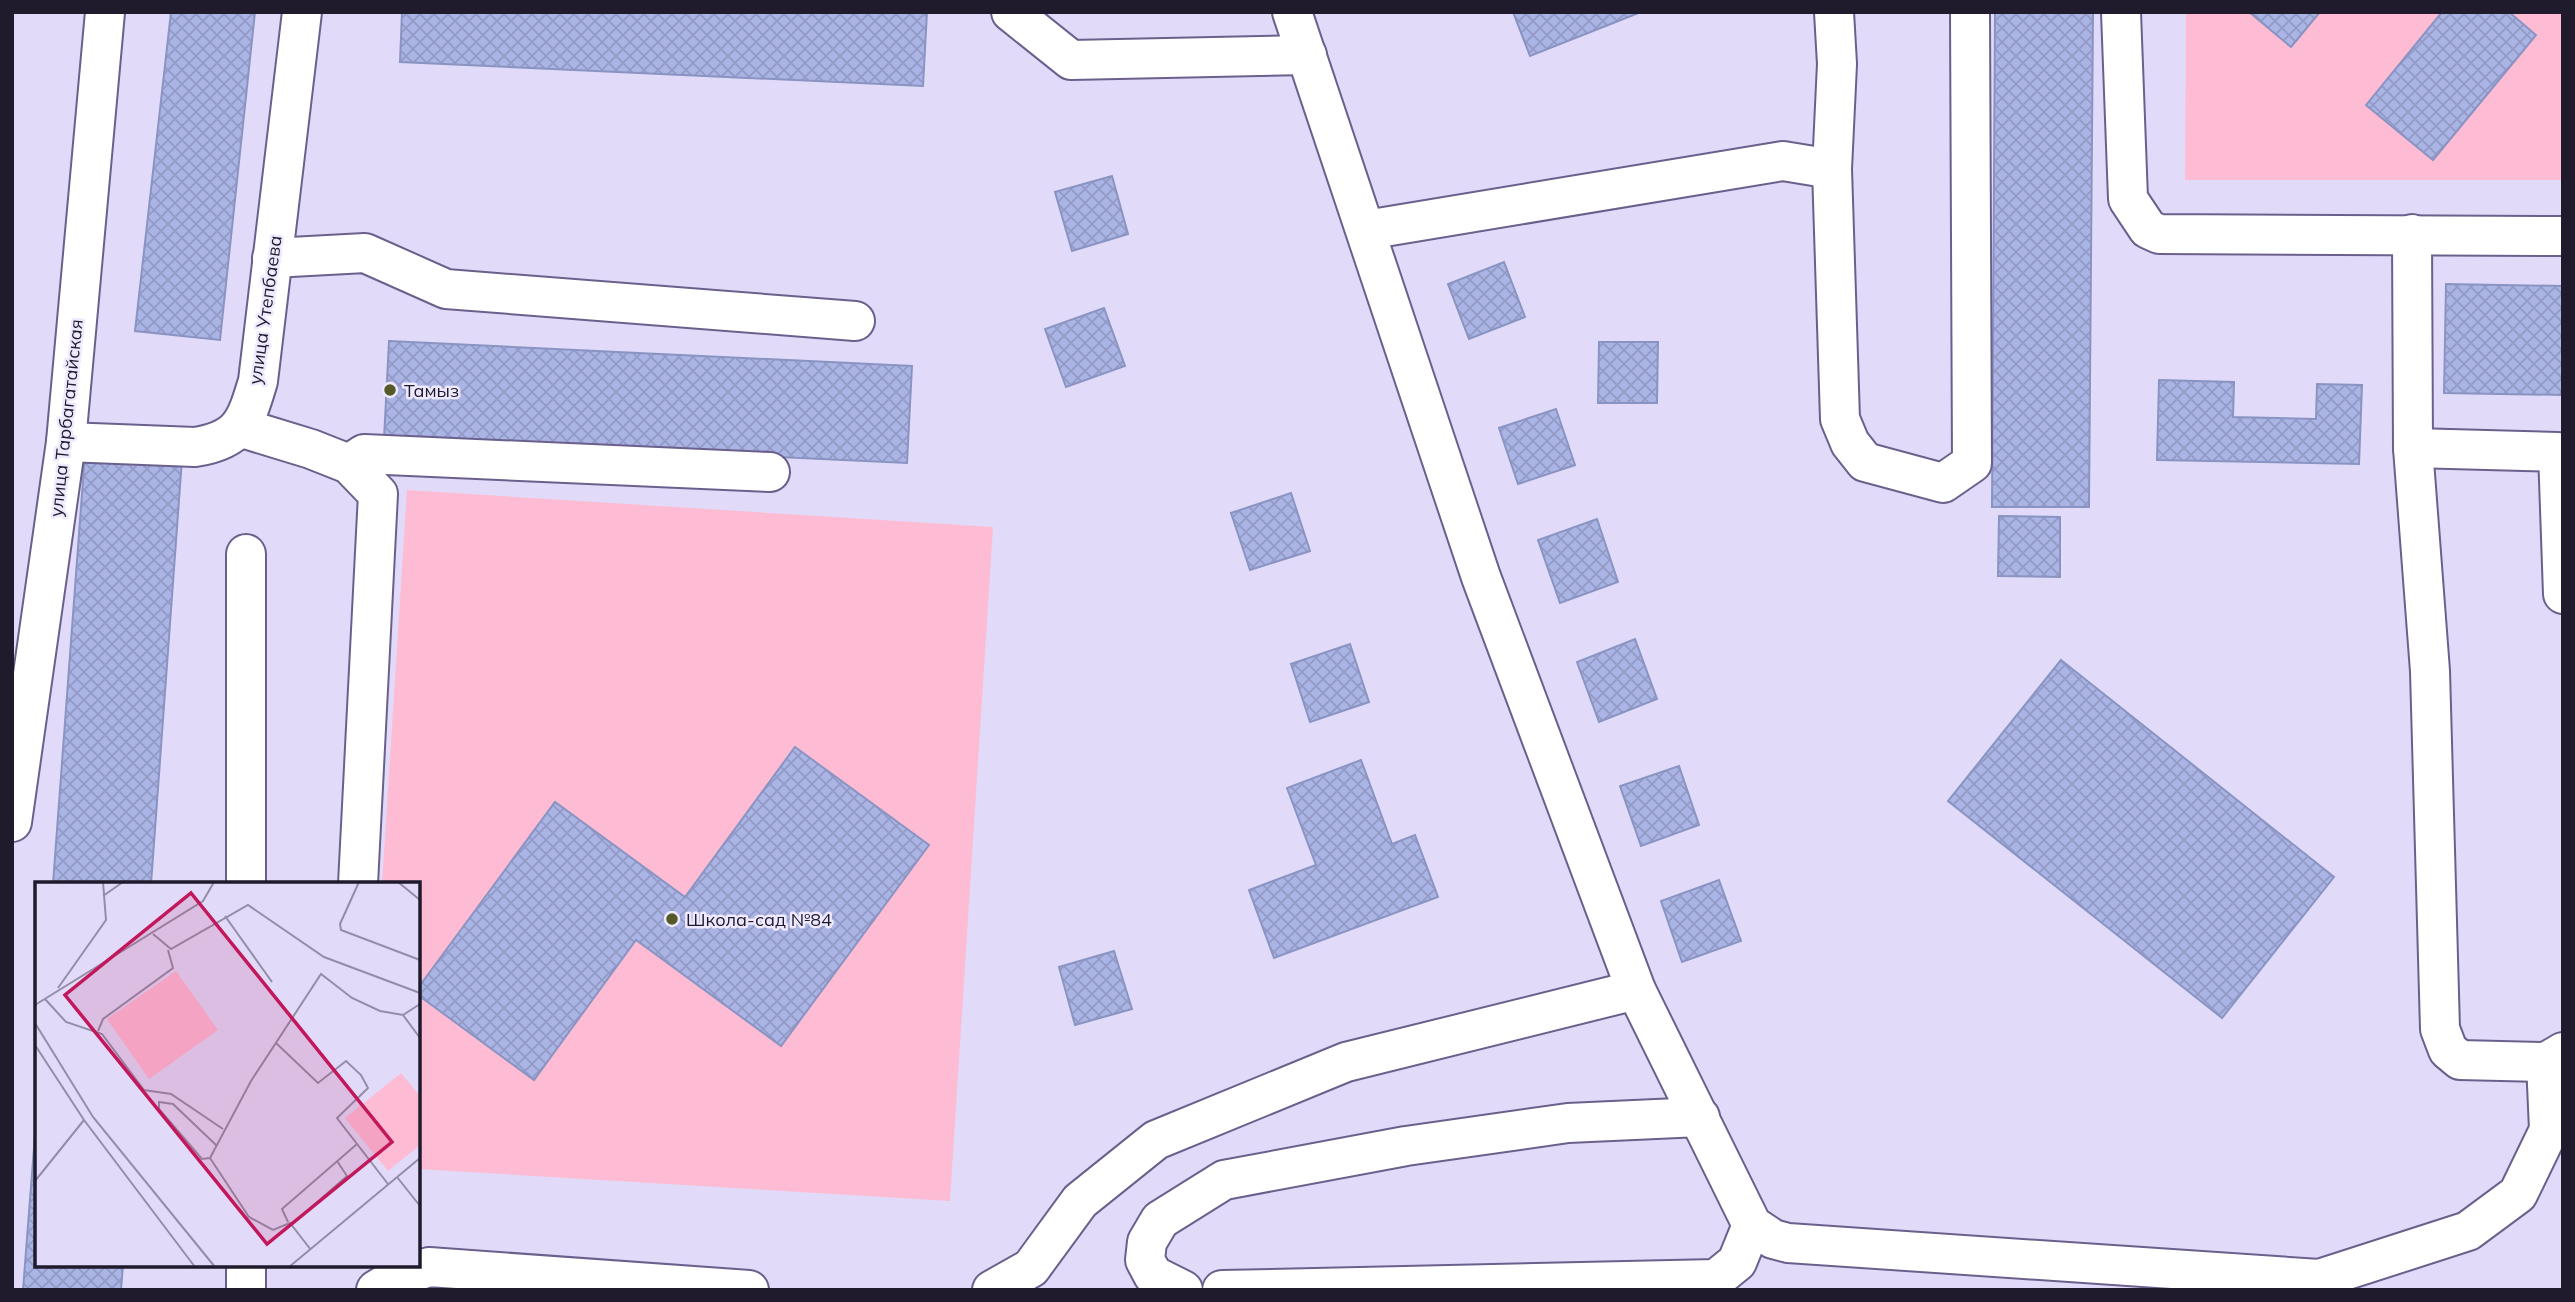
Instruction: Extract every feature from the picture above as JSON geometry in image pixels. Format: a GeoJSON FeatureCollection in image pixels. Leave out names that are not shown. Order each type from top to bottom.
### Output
{"type":"FeatureCollection","features":[{"type":"Feature","properties":{"kind":"street","name":"улица Тарбагатайская"},"geometry":{"type":"LineString","coordinates":[[12,822],[66,442],[105,12]]}},
{"type":"Feature","properties":{"kind":"street","name":"улица Утепбаева"},"geometry":{"type":"LineString","coordinates":[[239,427],[249,411],[258,381],[302,12]]}},
{"type":"Feature","properties":{"kind":"street"},"geometry":{"type":"LineString","coordinates":[[1011,12],[1071,60],[1307,55]]}},
{"type":"Feature","properties":{"kind":"street"},"geometry":{"type":"LineString","coordinates":[[1292,12],[1481,577],[1636,990],[1752,1225],[1773,1239],[1788,1243],[2319,1279],[2468,1231],[2518,1194],[2549,1130],[2554,1057],[2460,1060],[2448,1049],[2440,1029],[2430,671],[2413,448],[2412,234]]}},
{"type":"Feature","properties":{"kind":"street"},"geometry":{"type":"LineString","coordinates":[[1834,12],[1837,64],[1832,169],[1840,419],[1850,443],[1865,462],[1943,483],[1972,463],[1970,12]]}},
{"type":"Feature","properties":{"kind":"street"},"geometry":{"type":"LineString","coordinates":[[2120,12],[2128,199],[2148,229],[2160,234],[2563,236]]}},
{"type":"Feature","properties":{"kind":"street"},"geometry":{"type":"LineString","coordinates":[[1366,230],[1783,162],[1832,169]]}},
{"type":"Feature","properties":{"kind":"street"},"geometry":{"type":"LineString","coordinates":[[272,258],[365,253],[446,289],[855,321]]}},
{"type":"Feature","properties":{"kind":"street"},"geometry":{"type":"LineString","coordinates":[[66,442],[195,447],[228,439],[239,427],[311,449],[349,464],[378,494],[358,882]]}},
{"type":"Feature","properties":{"kind":"street"},"geometry":{"type":"LineString","coordinates":[[2413,448],[2558,452],[2563,594]]}},
{"type":"Feature","properties":{"kind":"street"},"geometry":{"type":"LineString","coordinates":[[349,464],[364,454],[769,472]]}},
{"type":"Feature","properties":{"kind":"street"},"geometry":{"type":"LineString","coordinates":[[246,554],[246,882]]}},
{"type":"Feature","properties":{"kind":"street"},"geometry":{"type":"LineString","coordinates":[[992,1290],[1034,1279],[1080,1201],[1156,1140],[1346,1062],[1636,990]]}},
{"type":"Feature","properties":{"kind":"street"},"geometry":{"type":"LineString","coordinates":[[1183,1290],[1153,1275],[1145,1260],[1147,1242],[1160,1220],[1224,1180],[1406,1146],[1568,1123],[1700,1117]]}},
{"type":"Feature","properties":{"kind":"street"},"geometry":{"type":"LineString","coordinates":[[1222,1290],[1716,1279],[1737,1262],[1752,1225]]}},
{"type":"Feature","properties":{"kind":"street"},"geometry":{"type":"LineString","coordinates":[[246,1267],[246,1290]]}},
{"type":"Feature","properties":{"kind":"street"},"geometry":{"type":"LineString","coordinates":[[385,1278],[429,1267],[749,1290]]}},
{"type":"Feature","properties":{"kind":"shaded area"},"geometry":{"type":"Polygon","coordinates":[[[2186,12],[2563,12],[2563,180],[2185,180],[2186,12]]]}},
{"type":"Feature","properties":{"kind":"shaded area"},"geometry":{"type":"Polygon","coordinates":[[[407,490],[993,527],[950,1201],[420,1169],[420,882],[382,882],[407,490]]]}},
{"type":"Feature","properties":{"kind":"building"},"geometry":{"type":"Polygon","coordinates":[[[171,12],[255,12],[220,340],[135,331],[171,12]]]}},
{"type":"Feature","properties":{"kind":"building"},"geometry":{"type":"Polygon","coordinates":[[[402,12],[927,12],[923,86],[400,62],[402,12]]]}},
{"type":"Feature","properties":{"kind":"building"},"geometry":{"type":"Polygon","coordinates":[[[1513,12],[1641,12],[1530,56],[1513,12]]]}},
{"type":"Feature","properties":{"kind":"building"},"geometry":{"type":"Polygon","coordinates":[[[1995,12],[2093,12],[2089,507],[1992,507],[1995,12]]]}},
{"type":"Feature","properties":{"kind":"building"},"geometry":{"type":"Polygon","coordinates":[[[2249,12],[2320,12],[2291,47],[2249,12]]]}},
{"type":"Feature","properties":{"kind":"building"},"geometry":{"type":"Polygon","coordinates":[[[2442,12],[2509,12],[2536,35],[2433,160],[2366,105],[2442,12]]]}},
{"type":"Feature","properties":{"kind":"building"},"geometry":{"type":"Polygon","coordinates":[[[1112,176],[1128,234],[1072,251],[1055,192],[1112,176]]]}},
{"type":"Feature","properties":{"kind":"building"},"geometry":{"type":"Polygon","coordinates":[[[1504,262],[1525,317],[1469,339],[1448,284],[1504,262]]]}},
{"type":"Feature","properties":{"kind":"building"},"geometry":{"type":"Polygon","coordinates":[[[2446,284],[2563,286],[2563,395],[2444,393],[2446,284]]]}},
{"type":"Feature","properties":{"kind":"building"},"geometry":{"type":"Polygon","coordinates":[[[1104,308],[1125,366],[1066,387],[1045,329],[1104,308]]]}},
{"type":"Feature","properties":{"kind":"building"},"geometry":{"type":"Polygon","coordinates":[[[389,341],[912,366],[907,463],[384,439],[389,341]]]}},
{"type":"Feature","properties":{"kind":"building"},"geometry":{"type":"Polygon","coordinates":[[[1599,342],[1658,342],[1657,403],[1598,403],[1599,342]]]}},
{"type":"Feature","properties":{"kind":"building"},"geometry":{"type":"Polygon","coordinates":[[[2159,380],[2234,382],[2233,417],[2316,419],[2317,384],[2362,385],[2359,464],[2157,460],[2159,380]]]}},
{"type":"Feature","properties":{"kind":"building"},"geometry":{"type":"Polygon","coordinates":[[[1556,409],[1575,465],[1518,484],[1499,428],[1556,409]]]}},
{"type":"Feature","properties":{"kind":"building"},"geometry":{"type":"Polygon","coordinates":[[[85,453],[182,459],[151,882],[53,882],[85,453]]]}},
{"type":"Feature","properties":{"kind":"building"},"geometry":{"type":"Polygon","coordinates":[[[1291,493],[1310,551],[1250,570],[1231,513],[1291,493]]]}},
{"type":"Feature","properties":{"kind":"building"},"geometry":{"type":"Polygon","coordinates":[[[1999,516],[2060,517],[2060,577],[1998,576],[1999,516]]]}},
{"type":"Feature","properties":{"kind":"building"},"geometry":{"type":"Polygon","coordinates":[[[1597,519],[1618,582],[1560,603],[1538,540],[1597,519]]]}},
{"type":"Feature","properties":{"kind":"building"},"geometry":{"type":"Polygon","coordinates":[[[1635,639],[1657,699],[1599,722],[1577,662],[1635,639]]]}},
{"type":"Feature","properties":{"kind":"building"},"geometry":{"type":"Polygon","coordinates":[[[1350,644],[1369,702],[1310,722],[1291,664],[1350,644]]]}},
{"type":"Feature","properties":{"kind":"building"},"geometry":{"type":"Polygon","coordinates":[[[2061,660],[2334,877],[2222,1018],[1948,801],[2061,660]]]}},
{"type":"Feature","properties":{"kind":"building","name":"Школа-сад №84"},"geometry":{"type":"Polygon","coordinates":[[[795,747],[929,845],[781,1046],[636,940],[534,1080],[420,996],[420,985],[555,802],[685,897],[795,747]]]}},
{"type":"Feature","properties":{"kind":"building"},"geometry":{"type":"Polygon","coordinates":[[[1361,760],[1392,844],[1415,835],[1438,897],[1274,958],[1249,890],[1316,865],[1287,788],[1361,760]]]}},
{"type":"Feature","properties":{"kind":"building"},"geometry":{"type":"Polygon","coordinates":[[[1679,766],[1699,825],[1641,846],[1620,786],[1679,766]]]}},
{"type":"Feature","properties":{"kind":"building"},"geometry":{"type":"Polygon","coordinates":[[[1719,880],[1741,941],[1682,962],[1661,901],[1719,880]]]}},
{"type":"Feature","properties":{"kind":"building"},"geometry":{"type":"Polygon","coordinates":[[[1114,951],[1132,1009],[1075,1025],[1059,967],[1114,951]]]}},
{"type":"Feature","properties":{"kind":"building"},"geometry":{"type":"Polygon","coordinates":[[[35,1135],[35,1267],[123,1267],[121,1290],[23,1290],[35,1135]]]}},
{"type":"Feature","properties":{"kind":"place","name":"Тамыз"},"geometry":{"type":"Point","coordinates":[390,390]}},
{"type":"Feature","properties":{"kind":"place","name":"Школа-сад №84"},"geometry":{"type":"Point","coordinates":[672,919]}}]}
